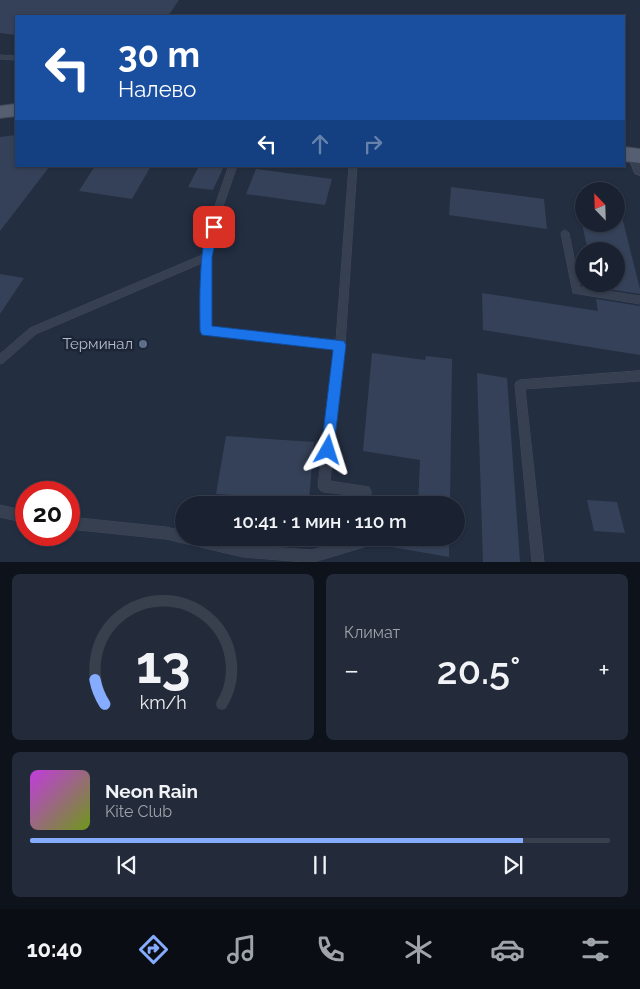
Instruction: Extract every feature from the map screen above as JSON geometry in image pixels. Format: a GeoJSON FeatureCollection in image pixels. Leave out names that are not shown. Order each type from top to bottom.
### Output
{"type":"FeatureCollection","features":[{"type":"Feature","properties":{"kind":"main road"},"geometry":{"type":"LineString","coordinates":[[0,103],[15,102]]}},
{"type":"Feature","properties":{"kind":"main road"},"geometry":{"type":"LineString","coordinates":[[0,112],[15,110]]}},
{"type":"Feature","properties":{"kind":"lane"},"geometry":{"type":"LineString","coordinates":[[0,57],[15,58]]}},
{"type":"Feature","properties":{"kind":"lane"},"geometry":{"type":"LineString","coordinates":[[233,167],[217,212],[206,257],[206,331],[340,345]]}},
{"type":"Feature","properties":{"kind":"lane"},"geometry":{"type":"LineString","coordinates":[[353,167],[340,345],[324,486],[365,491],[365,496]]}},
{"type":"Feature","properties":{"kind":"lane"},"geometry":{"type":"LineString","coordinates":[[565,233],[576,290],[640,300]]}},
{"type":"Feature","properties":{"kind":"lane"},"geometry":{"type":"LineString","coordinates":[[0,360],[33,332],[206,257]]}},
{"type":"Feature","properties":{"kind":"lane"},"geometry":{"type":"LineString","coordinates":[[538,562],[520,385],[640,376]]}},
{"type":"Feature","properties":{"kind":"lane"},"geometry":{"type":"LineString","coordinates":[[0,511],[15,514]]}},
{"type":"Feature","properties":{"kind":"lane"},"geometry":{"type":"LineString","coordinates":[[80,524],[175,535]]}},
{"type":"Feature","properties":{"kind":"lane"},"geometry":{"type":"LineString","coordinates":[[222,546],[243,551],[312,556],[344,546]]}},
{"type":"Feature","properties":{"kind":"building"},"geometry":{"type":"Polygon","coordinates":[[[0,0],[179,0],[169,15],[15,15],[15,35],[0,33],[0,0]]]}},
{"type":"Feature","properties":{"kind":"building"},"geometry":{"type":"Polygon","coordinates":[[[15,135],[15,167],[49,167],[0,231],[0,137],[15,135]]]}},
{"type":"Feature","properties":{"kind":"building"},"geometry":{"type":"Polygon","coordinates":[[[94,167],[150,167],[132,199],[79,191],[94,167]]]}},
{"type":"Feature","properties":{"kind":"building"},"geometry":{"type":"Polygon","coordinates":[[[198,167],[224,167],[213,190],[188,187],[198,167]]]}},
{"type":"Feature","properties":{"kind":"building"},"geometry":{"type":"Polygon","coordinates":[[[256,169],[332,179],[325,205],[246,194],[256,169]]]}},
{"type":"Feature","properties":{"kind":"building"},"geometry":{"type":"Polygon","coordinates":[[[451,187],[544,199],[547,229],[449,215],[451,187]]]}},
{"type":"Feature","properties":{"kind":"building"},"geometry":{"type":"Polygon","coordinates":[[[625,229],[640,294],[625,292],[625,242],[586,242],[584,232],[625,232],[625,229]]]}},
{"type":"Feature","properties":{"kind":"building"},"geometry":{"type":"Polygon","coordinates":[[[0,274],[24,278],[0,314],[0,274]]]}},
{"type":"Feature","properties":{"kind":"building"},"geometry":{"type":"Polygon","coordinates":[[[482,293],[598,311],[596,299],[640,306],[640,355],[483,330],[482,293]]]}},
{"type":"Feature","properties":{"kind":"building"},"geometry":{"type":"Polygon","coordinates":[[[372,353],[425,360],[426,356],[452,359],[450,496],[418,496],[420,460],[363,451],[372,353]]]}},
{"type":"Feature","properties":{"kind":"building"},"geometry":{"type":"Polygon","coordinates":[[[477,373],[507,378],[520,562],[483,562],[477,373]]]}},
{"type":"Feature","properties":{"kind":"building"},"geometry":{"type":"Polygon","coordinates":[[[226,436],[314,442],[309,496],[216,494],[226,436]]]}},
{"type":"Feature","properties":{"kind":"building"},"geometry":{"type":"Polygon","coordinates":[[[587,500],[617,502],[625,533],[594,531],[587,500]]]}},
{"type":"Feature","properties":{"kind":"building"},"geometry":{"type":"Polygon","coordinates":[[[386,546],[449,546],[449,557],[386,546]]]}},
{"type":"Feature","properties":{"kind":"place","name":"Терминал"},"geometry":{"type":"Point","coordinates":[143,344]}},
{"type":"Feature","properties":{"kind":"route"},"geometry":{"type":"LineString","coordinates":[[214,227],[206,257],[206,331],[340,345],[328,450]]}}]}
